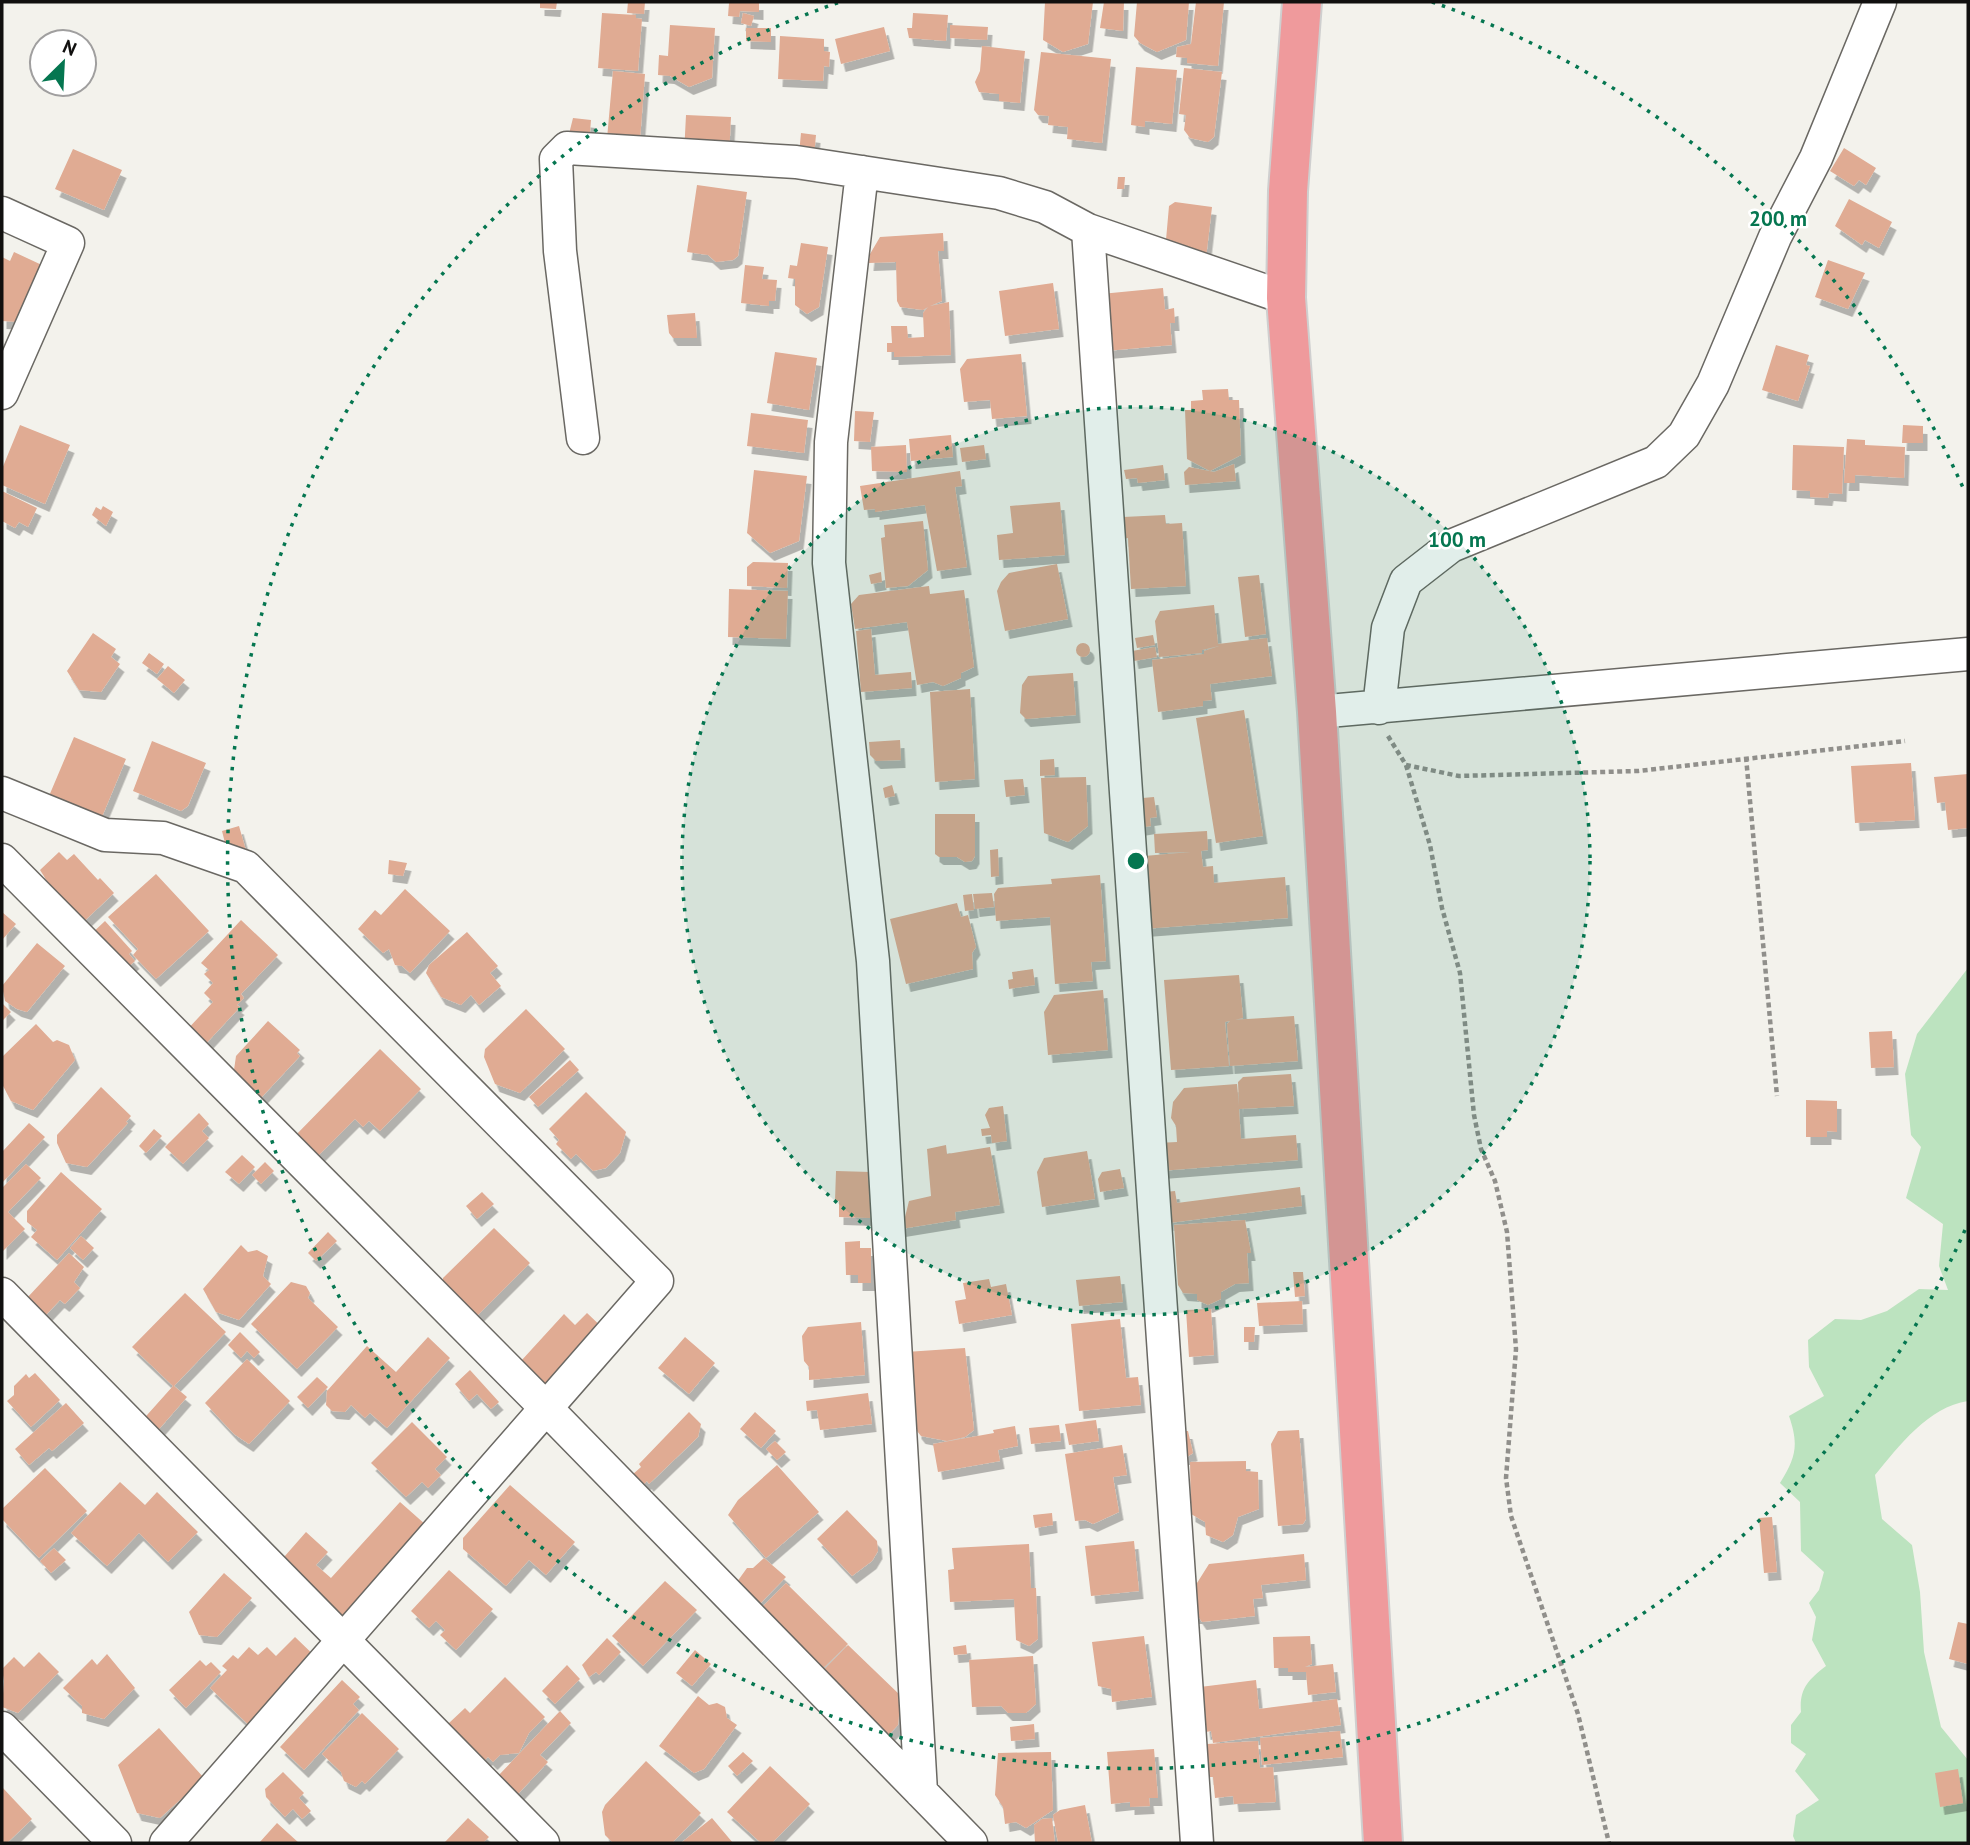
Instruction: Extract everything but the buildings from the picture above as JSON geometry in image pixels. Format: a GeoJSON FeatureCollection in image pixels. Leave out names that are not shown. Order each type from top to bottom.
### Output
{"type":"FeatureCollection","features":[{"type":"Feature","properties":{"kind":"main road"},"geometry":{"type":"LineString","coordinates":[[1302,2],[1288,191],[1286,298],[1317,712],[1383,1843]]}},
{"type":"Feature","properties":{"kind":"street"},"geometry":{"type":"LineString","coordinates":[[1379,708],[1388,628],[1406,581],[1451,547],[1656,462],[1684,435],[1713,384],[1775,237],[1816,158],[1880,2]]}},
{"type":"Feature","properties":{"kind":"street"},"geometry":{"type":"LineString","coordinates":[[583,438],[560,251],[556,159],[559,152],[567,148],[796,162],[999,193],[1045,207],[1088,230],[1286,298]]}},
{"type":"Feature","properties":{"kind":"street"},"geometry":{"type":"LineString","coordinates":[[862,172],[831,442],[829,563],[873,961],[921,1792]]}},
{"type":"Feature","properties":{"kind":"street"},"geometry":{"type":"LineString","coordinates":[[2,213],[68,243],[2,393]]}},
{"type":"Feature","properties":{"kind":"street"},"geometry":{"type":"LineString","coordinates":[[1088,230],[1197,1843]]}},
{"type":"Feature","properties":{"kind":"street"},"geometry":{"type":"LineString","coordinates":[[1317,712],[1851,667],[1968,654]]}},
{"type":"Feature","properties":{"kind":"street"},"geometry":{"type":"LineString","coordinates":[[2,793],[105,835],[163,838],[246,867],[657,1281],[166,1843]]}},
{"type":"Feature","properties":{"kind":"street"},"geometry":{"type":"LineString","coordinates":[[2,860],[546,1408],[971,1843]]}},
{"type":"Feature","properties":{"kind":"street"},"geometry":{"type":"LineString","coordinates":[[2,1294],[543,1843]]}},
{"type":"Feature","properties":{"kind":"street"},"geometry":{"type":"LineString","coordinates":[[2,1728],[115,1843]]}},
{"type":"Feature","properties":{"kind":"path"},"geometry":{"type":"LineString","coordinates":[[1379,708],[1389,742],[1406,765],[1430,845],[1442,908],[1461,973],[1474,1115],[1481,1150],[1495,1181],[1507,1232],[1516,1349],[1506,1478],[1511,1516],[1578,1714],[1609,1843]]}},
{"type":"Feature","properties":{"kind":"path"},"geometry":{"type":"LineString","coordinates":[[1406,765],[1459,776],[1638,771],[1905,741]]}},
{"type":"Feature","properties":{"kind":"path"},"geometry":{"type":"LineString","coordinates":[[1746,757],[1777,1096]]}},
{"type":"Feature","properties":{"kind":"green space"},"geometry":{"type":"Polygon","coordinates":[[[1968,968],[1968,1401],[1927,1419],[1904,1440],[1875,1475],[1882,1519],[1912,1545],[1920,1592],[1924,1652],[1941,1727],[1968,1760],[1968,1843],[1796,1843],[1793,1836],[1796,1815],[1819,1800],[1795,1771],[1806,1754],[1791,1743],[1791,1725],[1801,1712],[1803,1691],[1826,1666],[1812,1640],[1816,1617],[1809,1603],[1819,1590],[1824,1572],[1801,1551],[1800,1502],[1780,1483],[1790,1466],[1794,1451],[1794,1435],[1789,1416],[1824,1396],[1809,1367],[1808,1340],[1835,1319],[1861,1320],[1887,1311],[1919,1289],[1948,1290],[1939,1266],[1943,1224],[1906,1198],[1921,1147],[1911,1135],[1905,1074],[1917,1034],[1968,968]]]}}]}
